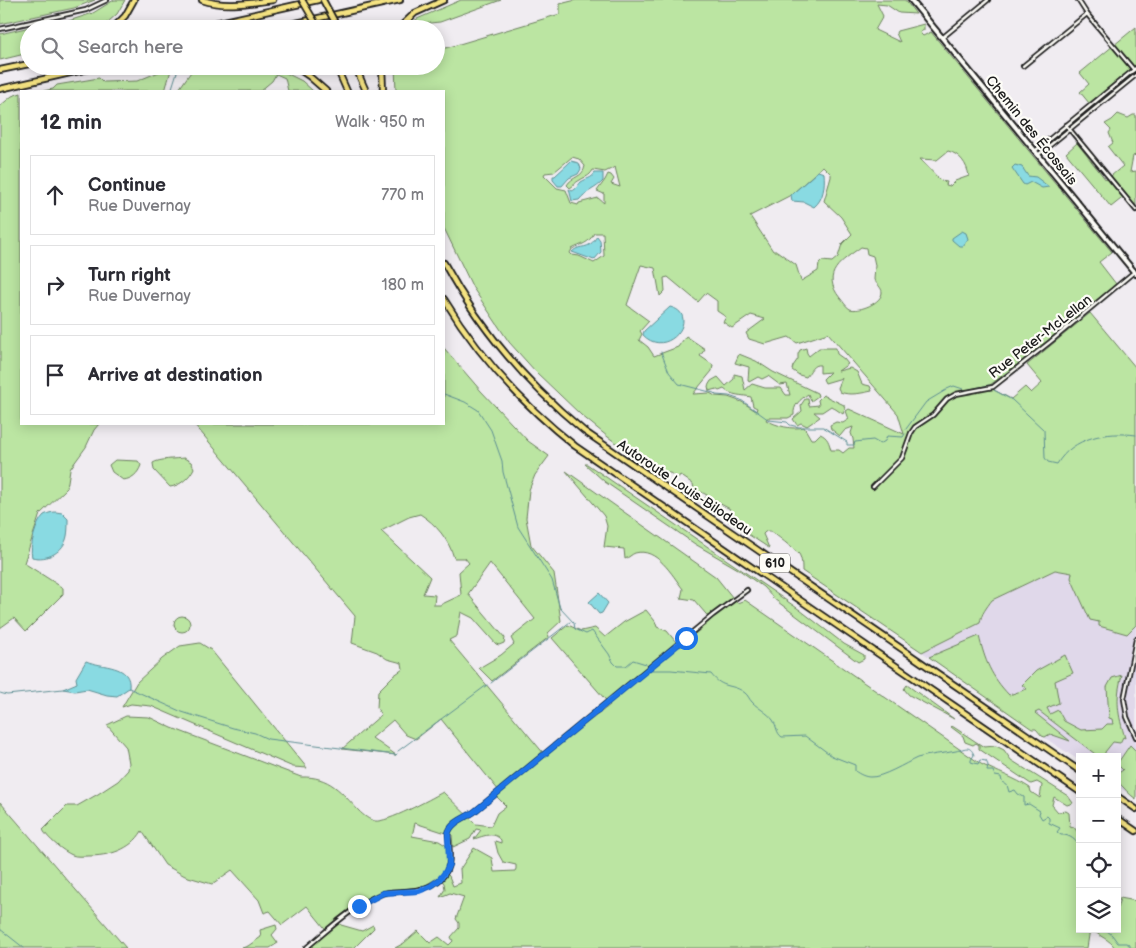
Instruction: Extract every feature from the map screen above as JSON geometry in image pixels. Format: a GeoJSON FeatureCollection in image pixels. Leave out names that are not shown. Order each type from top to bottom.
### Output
{"type":"FeatureCollection","features":[{"type":"Feature","properties":{"kind":"highway"},"geometry":{"type":"LineString","coordinates":[[121,20],[134,0]]}},
{"type":"Feature","properties":{"kind":"highway"},"geometry":{"type":"LineString","coordinates":[[202,0],[229,5],[273,0]]}},
{"type":"Feature","properties":{"kind":"highway"},"geometry":{"type":"LineString","coordinates":[[302,0],[314,20]]}},
{"type":"Feature","properties":{"kind":"highway"},"geometry":{"type":"LineString","coordinates":[[228,20],[318,0]]}},
{"type":"Feature","properties":{"kind":"highway"},"geometry":{"type":"LineString","coordinates":[[323,0],[334,20]]}},
{"type":"Feature","properties":{"kind":"highway"},"geometry":{"type":"LineString","coordinates":[[310,20],[400,0]]}},
{"type":"Feature","properties":{"kind":"highway"},"geometry":{"type":"LineString","coordinates":[[408,20],[415,13],[444,0]]}},
{"type":"Feature","properties":{"kind":"highway"},"geometry":{"type":"LineString","coordinates":[[0,70],[20,66]]}},
{"type":"Feature","properties":{"kind":"highway"},"geometry":{"type":"LineString","coordinates":[[0,88],[60,75]]}},
{"type":"Feature","properties":{"kind":"highway"},"geometry":{"type":"LineString","coordinates":[[308,75],[325,90]]}},
{"type":"Feature","properties":{"kind":"highway"},"geometry":{"type":"LineString","coordinates":[[340,75],[347,90]]}},
{"type":"Feature","properties":{"kind":"highway"},"geometry":{"type":"LineString","coordinates":[[359,75],[366,90]]}},
{"type":"Feature","properties":{"kind":"highway"},"geometry":{"type":"LineString","coordinates":[[382,75],[383,90]]}},
{"type":"Feature","properties":{"kind":"highway","name":"Autoroute Louis-Bilodeau"},"geometry":{"type":"LineString","coordinates":[[445,265],[475,314],[504,352],[538,390],[587,433],[1076,768]]}},
{"type":"Feature","properties":{"kind":"highway","name":"Autoroute Louis-Bilodeau"},"geometry":{"type":"LineString","coordinates":[[445,300],[500,375],[536,412],[575,446],[1076,789]]}},
{"type":"Feature","properties":{"kind":"highway"},"geometry":{"type":"LineString","coordinates":[[1120,798],[1136,809]]}},
{"type":"Feature","properties":{"kind":"highway"},"geometry":{"type":"LineString","coordinates":[[1121,821],[1136,831]]}},
{"type":"Feature","properties":{"kind":"main road","name":"Chemin des Écossais"},"geometry":{"type":"LineString","coordinates":[[911,0],[1135,273]]}},
{"type":"Feature","properties":{"kind":"street"},"geometry":{"type":"LineString","coordinates":[[42,20],[88,10],[107,0]]}},
{"type":"Feature","properties":{"kind":"street"},"geometry":{"type":"LineString","coordinates":[[942,38],[988,0]]}},
{"type":"Feature","properties":{"kind":"street"},"geometry":{"type":"LineString","coordinates":[[1035,151],[1135,69],[1087,14],[1078,0]]}},
{"type":"Feature","properties":{"kind":"street"},"geometry":{"type":"LineString","coordinates":[[1023,66],[1087,14]]}},
{"type":"Feature","properties":{"kind":"street"},"geometry":{"type":"LineString","coordinates":[[0,29],[20,25]]}},
{"type":"Feature","properties":{"kind":"street"},"geometry":{"type":"LineString","coordinates":[[1038,155],[1136,75]]}},
{"type":"Feature","properties":{"kind":"street"},"geometry":{"type":"LineString","coordinates":[[1122,79],[1126,83]]}},
{"type":"Feature","properties":{"kind":"street"},"geometry":{"type":"LineString","coordinates":[[1066,125],[1136,210]]}},
{"type":"Feature","properties":{"kind":"street","name":"Rue Peter-McLellan"},"geometry":{"type":"LineString","coordinates":[[872,487],[902,458],[915,427],[933,415],[947,400],[956,394],[989,388],[996,384],[1135,273]]}},
{"type":"Feature","properties":{"kind":"street"},"geometry":{"type":"LineString","coordinates":[[306,948],[359,906],[371,899],[383,893],[419,891],[439,880],[449,864],[448,834],[454,824],[474,812],[713,615],[748,590]]}},
{"type":"Feature","properties":{"kind":"street"},"geometry":{"type":"LineString","coordinates":[[1136,639],[1124,699],[1126,717],[1136,737]]}},
{"type":"Feature","properties":{"kind":"shaded area"},"geometry":{"type":"Polygon","coordinates":[[[1055,570],[1072,573],[1099,622],[1126,634],[1136,625],[1136,799],[1121,789],[1121,753],[1076,753],[1076,758],[922,652],[980,623],[986,608],[992,600],[1055,570]]]}},
{"type":"Feature","properties":{"kind":"green space"},"geometry":{"type":"Polygon","coordinates":[[[0,0],[95,0],[74,8],[0,24],[0,0]]]}},
{"type":"Feature","properties":{"kind":"green space"},"geometry":{"type":"Polygon","coordinates":[[[114,0],[125,0],[117,14],[110,20],[72,20],[93,13],[114,0]]]}},
{"type":"Feature","properties":{"kind":"green space"},"geometry":{"type":"Polygon","coordinates":[[[461,0],[501,0],[445,20],[416,20],[461,0]]]}},
{"type":"Feature","properties":{"kind":"green space"},"geometry":{"type":"Polygon","coordinates":[[[576,0],[905,0],[916,14],[899,13],[887,5],[877,4],[883,16],[875,30],[900,42],[897,31],[924,24],[924,30],[920,32],[921,34],[923,36],[931,32],[1112,252],[1099,262],[1116,284],[1029,356],[990,385],[994,390],[1011,399],[1025,387],[1031,393],[1042,383],[1027,365],[1090,313],[1136,368],[1136,625],[1127,634],[1099,626],[1099,622],[1090,620],[1071,578],[1072,573],[1055,570],[992,600],[983,614],[980,623],[922,652],[802,571],[799,554],[772,532],[767,531],[763,534],[769,548],[728,521],[730,509],[713,500],[705,499],[707,495],[701,492],[699,497],[695,494],[693,484],[680,475],[678,478],[670,473],[659,473],[608,437],[581,415],[536,372],[509,342],[473,288],[445,230],[445,90],[396,90],[395,75],[445,75],[445,48],[560,14],[560,4],[576,0]],[[948,151],[937,160],[920,159],[941,181],[947,182],[946,185],[950,186],[955,181],[969,176],[967,167],[962,160],[956,154],[948,151]],[[572,157],[554,172],[545,173],[544,175],[557,188],[566,190],[571,203],[578,205],[579,203],[598,198],[604,203],[604,194],[597,191],[608,174],[614,179],[611,184],[620,187],[615,167],[605,172],[593,170],[570,188],[567,185],[569,182],[582,173],[585,166],[579,159],[572,157]],[[823,166],[791,195],[750,216],[773,251],[777,251],[796,265],[801,281],[818,271],[819,264],[822,261],[832,262],[838,257],[842,244],[852,234],[841,217],[824,201],[831,174],[823,166]],[[594,233],[587,242],[572,249],[570,253],[594,263],[604,256],[603,233],[594,233]],[[861,247],[836,268],[832,281],[834,289],[840,298],[847,307],[854,310],[874,303],[881,296],[882,292],[874,280],[875,265],[873,256],[867,254],[866,248],[861,247]],[[641,265],[627,305],[649,321],[640,331],[642,334],[639,340],[648,347],[654,356],[678,347],[686,336],[705,349],[700,356],[713,365],[712,371],[693,394],[710,393],[715,396],[728,397],[742,402],[756,411],[757,408],[753,406],[751,397],[734,394],[724,389],[709,391],[708,386],[711,381],[718,377],[726,386],[734,379],[734,374],[742,376],[745,390],[752,384],[765,388],[781,388],[786,395],[790,395],[787,384],[780,385],[768,376],[762,379],[758,377],[749,382],[749,367],[735,363],[739,354],[817,393],[818,396],[811,401],[808,394],[800,401],[795,408],[794,415],[788,418],[767,418],[766,420],[770,422],[790,428],[804,427],[811,439],[815,439],[820,434],[823,435],[829,443],[831,450],[839,450],[843,453],[849,448],[854,448],[851,433],[853,427],[845,430],[840,436],[831,429],[830,425],[836,422],[843,423],[849,419],[846,411],[849,409],[904,434],[898,414],[828,333],[797,343],[789,337],[765,344],[749,339],[746,333],[765,319],[751,315],[732,328],[723,322],[726,317],[717,311],[717,301],[706,293],[698,302],[668,277],[664,278],[665,291],[660,296],[655,268],[641,265]]]}},
{"type":"Feature","properties":{"kind":"green space"},"geometry":{"type":"Polygon","coordinates":[[[1136,27],[1136,65],[1089,103],[1080,92],[1089,84],[1080,73],[1136,27]]]}},
{"type":"Feature","properties":{"kind":"green space"},"geometry":{"type":"Polygon","coordinates":[[[20,29],[20,55],[0,60],[0,34],[20,29]]]}},
{"type":"Feature","properties":{"kind":"green space"},"geometry":{"type":"Polygon","coordinates":[[[152,75],[170,75],[165,90],[48,90],[53,89],[57,85],[99,78],[103,82],[137,81],[152,75]]]}},
{"type":"Feature","properties":{"kind":"green space"},"geometry":{"type":"Polygon","coordinates":[[[189,75],[275,75],[272,81],[261,90],[174,90],[179,89],[189,75]]]}},
{"type":"Feature","properties":{"kind":"green space"},"geometry":{"type":"Polygon","coordinates":[[[278,75],[290,75],[302,81],[312,90],[288,90],[285,78],[278,75]]]}},
{"type":"Feature","properties":{"kind":"green space"},"geometry":{"type":"Polygon","coordinates":[[[20,93],[20,425],[98,425],[86,447],[70,469],[67,488],[40,514],[24,563],[63,588],[63,594],[26,631],[14,618],[0,628],[0,106],[12,96],[20,93]]]}},
{"type":"Feature","properties":{"kind":"green space"},"geometry":{"type":"Polygon","coordinates":[[[1118,114],[1128,118],[1136,115],[1136,155],[1133,156],[1130,172],[1136,171],[1136,207],[1126,195],[1111,207],[1066,153],[1077,143],[1106,180],[1123,166],[1108,147],[1113,143],[1109,133],[1111,130],[1105,124],[1118,114]]]}},
{"type":"Feature","properties":{"kind":"green space"},"geometry":{"type":"Polygon","coordinates":[[[806,348],[809,356],[819,348],[836,348],[837,354],[848,364],[838,371],[850,368],[857,372],[862,384],[870,386],[872,391],[852,394],[840,392],[838,388],[842,378],[825,383],[823,379],[830,372],[820,373],[820,365],[813,367],[806,377],[799,375],[792,370],[793,366],[798,359],[800,350],[806,348]]]}},
{"type":"Feature","properties":{"kind":"green space"},"geometry":{"type":"Polygon","coordinates":[[[445,349],[528,441],[549,456],[535,475],[529,490],[526,518],[531,545],[554,573],[561,621],[548,633],[549,637],[492,681],[479,668],[501,655],[514,644],[511,638],[535,619],[490,563],[468,594],[505,638],[504,643],[496,644],[473,618],[461,612],[457,636],[449,640],[545,755],[610,705],[552,638],[568,625],[581,631],[595,628],[605,637],[624,622],[646,610],[655,621],[657,627],[667,631],[680,647],[711,620],[694,600],[681,598],[683,589],[657,558],[643,552],[635,553],[625,559],[624,549],[604,547],[607,526],[604,516],[566,471],[716,577],[737,603],[745,600],[981,764],[1024,784],[1040,798],[1042,785],[1037,782],[1031,784],[979,749],[979,745],[976,743],[973,745],[965,742],[963,736],[952,726],[984,747],[996,746],[1004,750],[1011,760],[1068,796],[1073,803],[1067,805],[1054,797],[1052,805],[1058,812],[1066,811],[1069,813],[1070,826],[1076,830],[1076,933],[1089,933],[1087,948],[395,948],[418,931],[430,943],[439,937],[449,945],[453,941],[451,937],[459,928],[459,923],[456,919],[464,897],[450,893],[440,897],[445,889],[444,883],[439,877],[422,887],[387,890],[373,895],[360,901],[336,919],[341,925],[362,931],[373,925],[374,928],[354,948],[309,948],[328,932],[307,906],[282,925],[270,911],[264,913],[259,900],[232,870],[212,884],[185,876],[165,865],[142,831],[132,843],[119,851],[96,856],[74,856],[64,851],[52,841],[43,830],[67,806],[77,806],[98,794],[118,781],[128,770],[129,763],[126,747],[107,725],[126,716],[149,717],[172,728],[301,777],[320,779],[334,786],[362,814],[375,821],[381,821],[398,815],[443,792],[476,824],[491,826],[497,813],[506,806],[495,795],[499,791],[441,719],[416,739],[406,735],[393,720],[372,738],[396,755],[342,749],[381,715],[377,708],[378,691],[403,669],[402,663],[387,659],[377,652],[352,643],[355,616],[195,425],[445,425],[445,349]],[[420,514],[409,517],[381,531],[430,577],[423,594],[435,595],[434,605],[440,605],[461,595],[459,572],[469,563],[465,558],[454,558],[449,545],[441,533],[420,514]],[[415,823],[412,836],[439,841],[447,846],[448,859],[444,871],[449,876],[453,886],[461,883],[460,869],[474,848],[492,858],[494,872],[515,871],[516,869],[516,865],[503,862],[495,841],[501,843],[498,837],[489,835],[474,839],[481,830],[476,829],[470,839],[453,847],[452,835],[415,823]]]}},
{"type":"Feature","properties":{"kind":"green space"},"geometry":{"type":"Polygon","coordinates":[[[823,395],[844,405],[843,414],[831,406],[822,412],[814,412],[820,417],[807,426],[801,423],[797,425],[793,419],[802,411],[801,405],[805,399],[808,399],[809,406],[819,405],[818,400],[823,395]]]}},
{"type":"Feature","properties":{"kind":"green space"},"geometry":{"type":"Polygon","coordinates":[[[184,458],[191,462],[194,468],[187,478],[177,485],[170,487],[154,470],[153,463],[184,458]]]}},
{"type":"Feature","properties":{"kind":"green space"},"geometry":{"type":"Polygon","coordinates":[[[115,460],[138,461],[141,465],[134,476],[123,480],[112,472],[109,465],[115,460]]]}},
{"type":"Feature","properties":{"kind":"green space"},"geometry":{"type":"Polygon","coordinates":[[[585,464],[800,610],[844,644],[864,655],[864,659],[858,662],[774,599],[763,587],[738,569],[695,544],[605,482],[585,464]]]}},
{"type":"Feature","properties":{"kind":"green space"},"geometry":{"type":"Polygon","coordinates":[[[182,616],[188,618],[190,624],[188,630],[182,632],[176,630],[174,624],[176,618],[182,616]]]}},
{"type":"Feature","properties":{"kind":"green space"},"geometry":{"type":"Polygon","coordinates":[[[979,636],[989,668],[1009,695],[1027,689],[1022,685],[1036,671],[1065,655],[1073,673],[1055,681],[1059,703],[1047,708],[1050,714],[1058,710],[1064,721],[1081,730],[1102,729],[1107,724],[1113,724],[1112,719],[1109,718],[1107,687],[1112,678],[1122,675],[1118,707],[1125,738],[1123,737],[1120,743],[1113,742],[1105,753],[1094,753],[1039,711],[1035,713],[1070,741],[1050,734],[1045,737],[1042,736],[1036,729],[1032,729],[929,657],[979,636]]]}},
{"type":"Feature","properties":{"kind":"green space"},"geometry":{"type":"Polygon","coordinates":[[[200,643],[211,650],[307,768],[293,767],[151,706],[131,704],[122,707],[137,682],[162,659],[180,646],[200,643]]]}},
{"type":"Feature","properties":{"kind":"green space"},"geometry":{"type":"Polygon","coordinates":[[[907,685],[954,719],[909,695],[904,689],[907,685]]]}},
{"type":"Feature","properties":{"kind":"green space"},"geometry":{"type":"Polygon","coordinates":[[[1130,745],[1136,751],[1136,799],[1121,785],[1121,771],[1123,770],[1121,768],[1121,758],[1130,745]]]}},
{"type":"Feature","properties":{"kind":"green space"},"geometry":{"type":"Polygon","coordinates":[[[0,802],[126,948],[0,948],[0,802]]]}},
{"type":"Feature","properties":{"kind":"green space"},"geometry":{"type":"Polygon","coordinates":[[[1121,898],[1136,901],[1136,948],[1115,948],[1097,933],[1121,933],[1121,898]]]}},
{"type":"Feature","properties":{"kind":"green space"},"geometry":{"type":"Polygon","coordinates":[[[276,925],[277,929],[272,935],[278,943],[270,948],[242,948],[261,937],[260,930],[276,925]]]}},
{"type":"Feature","properties":{"kind":"water"},"geometry":{"type":"Polygon","coordinates":[[[571,161],[579,163],[581,169],[578,174],[569,178],[562,186],[558,186],[553,180],[553,176],[571,161]]]}},
{"type":"Feature","properties":{"kind":"water"},"geometry":{"type":"Polygon","coordinates":[[[1015,165],[1022,167],[1028,176],[1036,177],[1049,187],[1042,188],[1031,182],[1023,184],[1012,168],[1015,165]]]}},
{"type":"Feature","properties":{"kind":"water"},"geometry":{"type":"Polygon","coordinates":[[[818,171],[824,173],[824,182],[822,196],[817,204],[814,207],[804,202],[792,201],[791,195],[818,171]]]}},
{"type":"Feature","properties":{"kind":"water"},"geometry":{"type":"Polygon","coordinates":[[[595,173],[603,173],[603,181],[579,200],[572,201],[569,189],[574,190],[581,182],[595,173]]]}},
{"type":"Feature","properties":{"kind":"water"},"geometry":{"type":"Polygon","coordinates":[[[962,231],[966,233],[968,239],[963,246],[959,246],[952,238],[962,231]]]}},
{"type":"Feature","properties":{"kind":"water"},"geometry":{"type":"Polygon","coordinates":[[[597,236],[600,240],[601,252],[594,260],[572,252],[575,249],[588,246],[597,236]]]}},
{"type":"Feature","properties":{"kind":"water"},"geometry":{"type":"Polygon","coordinates":[[[670,307],[679,311],[683,318],[682,326],[671,339],[662,343],[653,342],[643,335],[644,331],[670,307]]]}},
{"type":"Feature","properties":{"kind":"water"},"geometry":{"type":"Polygon","coordinates":[[[56,512],[62,513],[68,519],[68,532],[65,542],[59,551],[54,554],[43,558],[32,557],[32,541],[38,523],[44,515],[56,512]]]}},
{"type":"Feature","properties":{"kind":"water"},"geometry":{"type":"Polygon","coordinates":[[[599,593],[608,603],[602,613],[599,614],[589,602],[599,593]]]}},
{"type":"Feature","properties":{"kind":"water"},"geometry":{"type":"Polygon","coordinates":[[[86,661],[121,671],[129,680],[129,688],[117,696],[87,689],[75,691],[63,689],[77,683],[76,678],[86,661]]]}},
{"type":"Feature","properties":{"kind":"waterway"},"geometry":{"type":"LineString","coordinates":[[171,90],[176,75]]}},
{"type":"Feature","properties":{"kind":"waterway"},"geometry":{"type":"LineString","coordinates":[[661,352],[669,372],[679,384],[741,400],[769,420],[787,422],[790,425],[799,427],[823,427],[847,442],[847,445],[873,440],[880,444],[885,441],[887,436],[903,437],[905,434]]}},
{"type":"Feature","properties":{"kind":"waterway"},"geometry":{"type":"LineString","coordinates":[[947,389],[954,386],[966,390],[989,385]]}},
{"type":"Feature","properties":{"kind":"waterway"},"geometry":{"type":"LineString","coordinates":[[906,429],[926,402],[946,390]]}},
{"type":"Feature","properties":{"kind":"waterway"},"geometry":{"type":"LineString","coordinates":[[994,390],[1012,400],[1044,430],[1045,458],[1048,462],[1057,464],[1072,448],[1092,438],[1114,434],[1136,435]]}},
{"type":"Feature","properties":{"kind":"waterway"},"geometry":{"type":"LineString","coordinates":[[445,394],[465,402],[478,410],[491,430],[502,461],[503,472],[518,527],[552,580],[560,608],[574,623],[575,629],[586,634],[592,631],[617,666],[626,666],[633,660],[646,664]]}},
{"type":"Feature","properties":{"kind":"waterway"},"geometry":{"type":"LineString","coordinates":[[491,683],[570,622]]}},
{"type":"Feature","properties":{"kind":"waterway"},"geometry":{"type":"LineString","coordinates":[[652,670],[711,674],[720,682],[741,690],[746,694],[752,702],[773,720],[782,737],[805,736],[832,756],[855,765],[855,771],[870,777],[894,770],[917,758],[969,748],[974,755],[971,762],[978,764],[980,760],[986,761],[988,765],[987,771],[993,771],[995,776],[1001,777],[1002,782],[1007,785],[1009,792],[1015,790],[1024,797],[1024,805],[1029,804],[1040,811],[1039,814],[1042,819],[1047,816],[1049,823],[1060,828],[1057,832],[1073,838],[1077,843]]}},
{"type":"Feature","properties":{"kind":"waterway"},"geometry":{"type":"LineString","coordinates":[[398,751],[487,685]]}},
{"type":"Feature","properties":{"kind":"waterway"},"geometry":{"type":"LineString","coordinates":[[129,688],[182,712],[255,733],[268,739],[397,754]]}},
{"type":"Feature","properties":{"kind":"waterway"},"geometry":{"type":"LineString","coordinates":[[0,693],[7,695],[63,689]]}},
{"type":"Feature","properties":{"kind":"waterway"},"geometry":{"type":"LineString","coordinates":[[0,929],[24,948]]}},
{"type":"Feature","properties":{"kind":"waterway"},"geometry":{"type":"LineString","coordinates":[[1110,933],[1118,943],[1126,943],[1130,945],[1130,948]]}},
{"type":"Feature","properties":{"kind":"route"},"geometry":{"type":"LineString","coordinates":[[359,906],[383,893],[419,891],[439,880],[449,864],[448,834],[456,822],[474,812],[686,638]]}}]}
